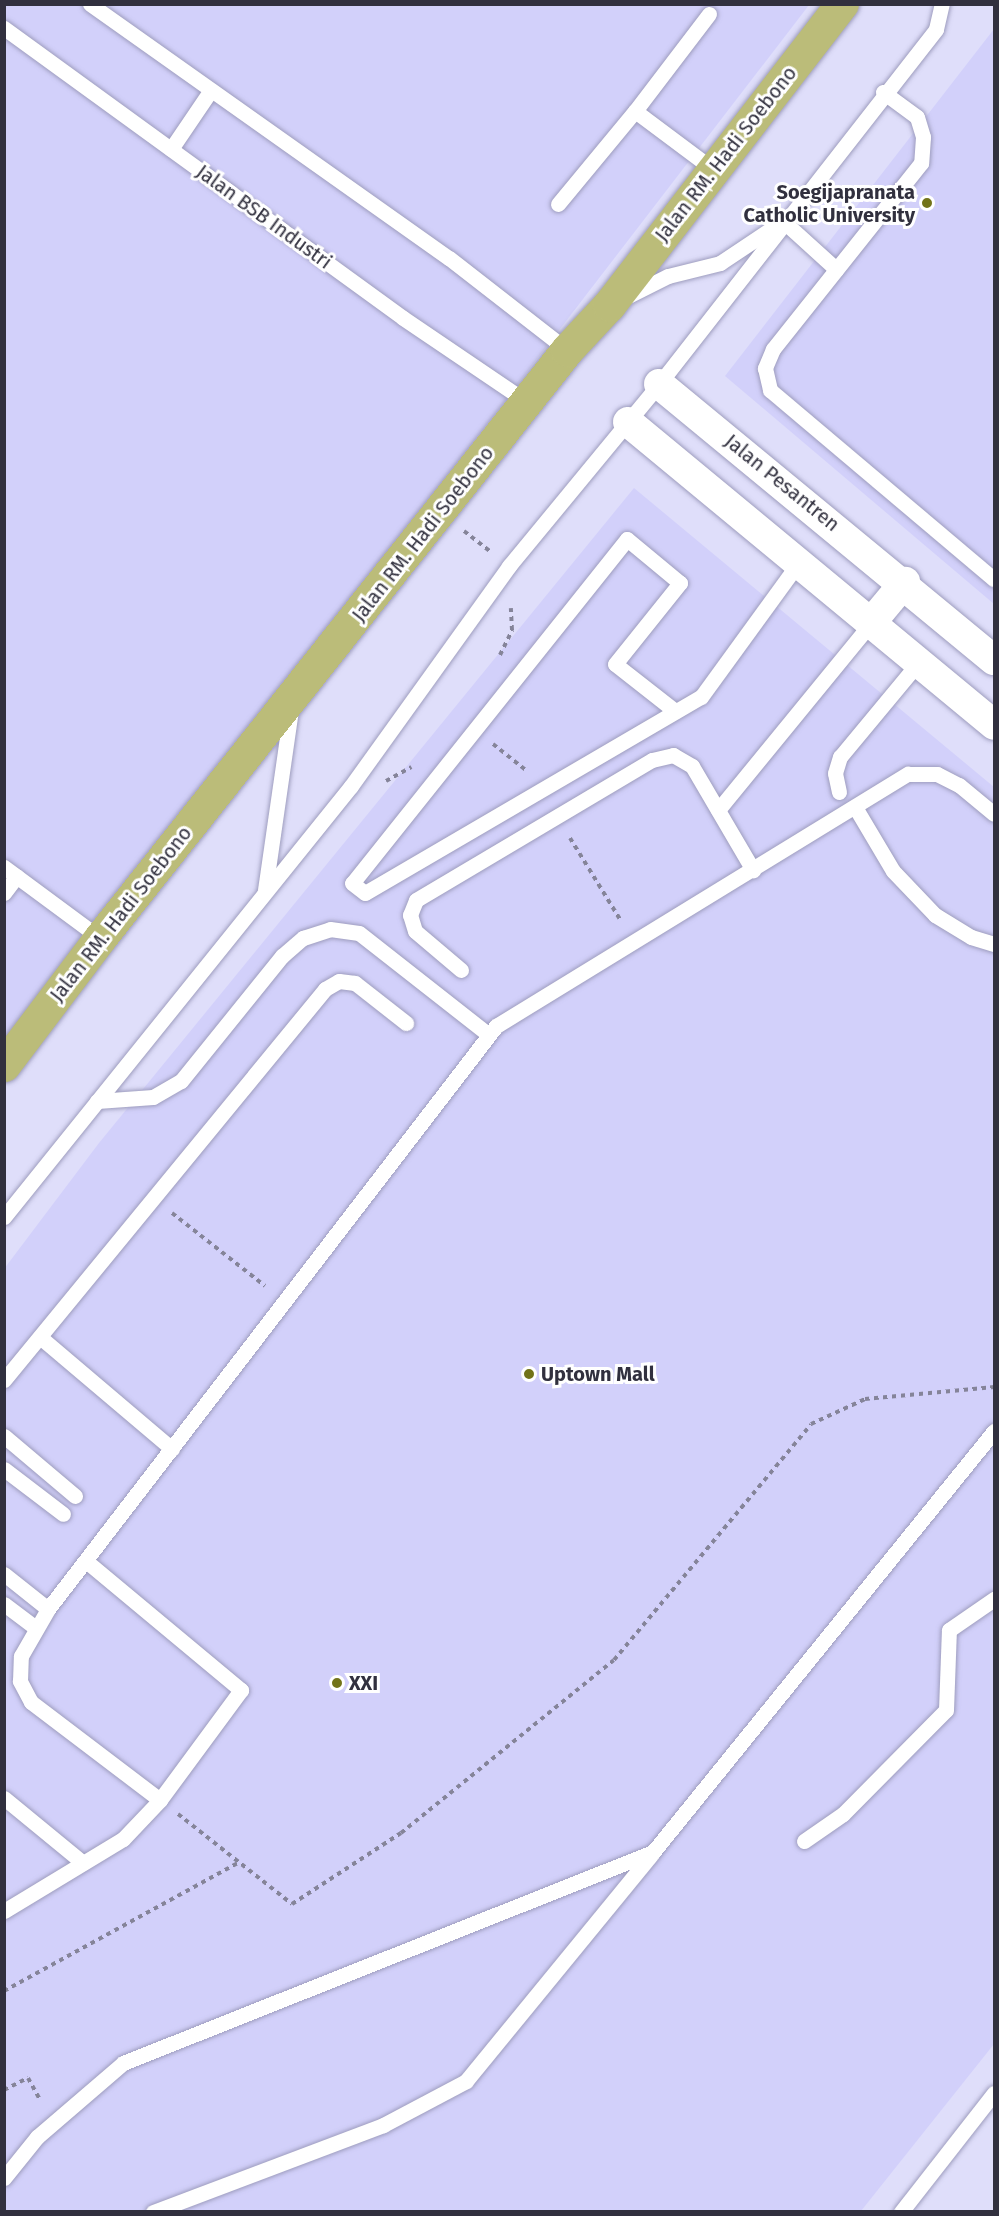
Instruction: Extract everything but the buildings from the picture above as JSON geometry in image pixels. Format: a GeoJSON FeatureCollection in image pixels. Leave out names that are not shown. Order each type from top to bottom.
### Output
{"type":"FeatureCollection","features":[{"type":"Feature","properties":{"kind":"main road","name":"Jalan RM. Hadi Soebono"},"geometry":{"type":"LineString","coordinates":[[4,1065],[100,938],[567,350],[609,305],[843,4]]}},
{"type":"Feature","properties":{"kind":"street","name":"Jalan Pesantren"},"geometry":{"type":"LineString","coordinates":[[659,384],[905,582],[994,660]]}},
{"type":"Feature","properties":{"kind":"street"},"geometry":{"type":"LineString","coordinates":[[628,422],[797,565],[994,726]]}},
{"type":"Feature","properties":{"kind":"street"},"geometry":{"type":"LineString","coordinates":[[870,624],[905,582]]}},
{"type":"Feature","properties":{"kind":"lane"},"geometry":{"type":"LineString","coordinates":[[90,4],[449,258],[567,350]]}},
{"type":"Feature","properties":{"kind":"lane"},"geometry":{"type":"LineString","coordinates":[[4,1216],[351,786],[509,566],[659,384],[883,92],[936,29],[942,4]]}},
{"type":"Feature","properties":{"kind":"lane"},"geometry":{"type":"LineString","coordinates":[[558,204],[635,111],[709,14]]}},
{"type":"Feature","properties":{"kind":"lane","name":"Jalan BSB Industri"},"geometry":{"type":"LineString","coordinates":[[4,27],[403,318],[526,402]]}},
{"type":"Feature","properties":{"kind":"lane"},"geometry":{"type":"LineString","coordinates":[[171,149],[212,90]]}},
{"type":"Feature","properties":{"kind":"lane"},"geometry":{"type":"LineString","coordinates":[[883,92],[917,117],[923,137],[921,163],[773,349],[765,368],[770,390],[994,579]]}},
{"type":"Feature","properties":{"kind":"lane"},"geometry":{"type":"LineString","coordinates":[[635,111],[714,170]]}},
{"type":"Feature","properties":{"kind":"lane"},"geometry":{"type":"LineString","coordinates":[[783,221],[836,268]]}},
{"type":"Feature","properties":{"kind":"lane"},"geometry":{"type":"LineString","coordinates":[[609,305],[668,276],[720,263],[783,221]]}},
{"type":"Feature","properties":{"kind":"lane"},"geometry":{"type":"LineString","coordinates":[[675,711],[615,664],[680,583],[627,539],[352,883],[365,893],[700,697],[797,565]]}},
{"type":"Feature","properties":{"kind":"lane"},"geometry":{"type":"LineString","coordinates":[[718,810],[870,624]]}},
{"type":"Feature","properties":{"kind":"lane"},"geometry":{"type":"LineString","coordinates":[[839,792],[836,773],[840,757],[918,663]]}},
{"type":"Feature","properties":{"kind":"lane"},"geometry":{"type":"LineString","coordinates":[[265,890],[292,699]]}},
{"type":"Feature","properties":{"kind":"lane"},"geometry":{"type":"LineString","coordinates":[[461,970],[415,931],[410,915],[416,900],[652,760],[673,755],[692,766],[753,870]]}},
{"type":"Feature","properties":{"kind":"lane"},"geometry":{"type":"LineString","coordinates":[[160,1800],[31,1702],[20,1680],[21,1656],[35,1627],[48,1609],[496,1026],[908,774],[937,774],[959,785],[994,814]]}},
{"type":"Feature","properties":{"kind":"lane"},"geometry":{"type":"LineString","coordinates":[[855,807],[893,871],[935,915],[971,937],[994,944]]}},
{"type":"Feature","properties":{"kind":"lane"},"geometry":{"type":"LineString","coordinates":[[4,893],[11,872],[100,938]]}},
{"type":"Feature","properties":{"kind":"lane"},"geometry":{"type":"LineString","coordinates":[[97,1101],[153,1097],[181,1081],[282,956],[303,938],[330,929],[359,933],[489,1035]]}},
{"type":"Feature","properties":{"kind":"lane"},"geometry":{"type":"LineString","coordinates":[[4,1380],[325,989],[339,981],[355,983],[406,1023]]}},
{"type":"Feature","properties":{"kind":"lane"},"geometry":{"type":"LineString","coordinates":[[40,1337],[172,1449]]}},
{"type":"Feature","properties":{"kind":"lane"},"geometry":{"type":"LineString","coordinates":[[153,2211],[383,2126],[466,2081],[994,1431]]}},
{"type":"Feature","properties":{"kind":"lane"},"geometry":{"type":"LineString","coordinates":[[4,1436],[75,1496]]}},
{"type":"Feature","properties":{"kind":"lane"},"geometry":{"type":"LineString","coordinates":[[4,1469],[63,1514]]}},
{"type":"Feature","properties":{"kind":"lane"},"geometry":{"type":"LineString","coordinates":[[4,1911],[123,1839],[160,1800],[241,1690],[86,1561]]}},
{"type":"Feature","properties":{"kind":"lane"},"geometry":{"type":"LineString","coordinates":[[4,1574],[48,1609]]}},
{"type":"Feature","properties":{"kind":"lane"},"geometry":{"type":"LineString","coordinates":[[804,1841],[843,1814],[946,1710],[949,1630],[994,1599]]}},
{"type":"Feature","properties":{"kind":"lane"},"geometry":{"type":"LineString","coordinates":[[4,1604],[35,1627]]}},
{"type":"Feature","properties":{"kind":"lane"},"geometry":{"type":"LineString","coordinates":[[4,1798],[83,1863]]}},
{"type":"Feature","properties":{"kind":"lane"},"geometry":{"type":"LineString","coordinates":[[4,2178],[54,2122],[123,2063],[652,1852]]}},
{"type":"Feature","properties":{"kind":"lane"},"geometry":{"type":"LineString","coordinates":[[901,2211],[994,2093]]}},
{"type":"Feature","properties":{"kind":"path"},"geometry":{"type":"LineString","coordinates":[[154,1198],[285,1302]]}},
{"type":"Feature","properties":{"kind":"path"},"geometry":{"type":"LineString","coordinates":[[160,1800],[292,1904],[401,1833],[614,1660],[811,1424],[865,1399],[994,1387]]}},
{"type":"Feature","properties":{"kind":"path"},"geometry":{"type":"LineString","coordinates":[[4,1991],[239,1863]]}},
{"type":"Feature","properties":{"kind":"path"},"geometry":{"type":"LineString","coordinates":[[4,2090],[28,2078],[54,2122]]}},
{"type":"Feature","properties":{"kind":"shaded area"},"geometry":{"type":"Polygon","coordinates":[[[5,5],[809,5],[5,1051],[5,5]]]}},
{"type":"Feature","properties":{"kind":"shaded area","name":"Soegijapranata Catholic University"},"geometry":{"type":"Polygon","coordinates":[[[994,29],[994,604],[725,376],[994,29]]]}},
{"type":"Feature","properties":{"kind":"shaded area"},"geometry":{"type":"Polygon","coordinates":[[[634,488],[994,787],[994,2044],[861,2211],[5,2211],[4,1269],[99,1143],[634,488]]]}},
{"type":"Feature","properties":{"kind":"place","name":"Soegijapranata Catholic University"},"geometry":{"type":"Point","coordinates":[927,203]}},
{"type":"Feature","properties":{"kind":"place","name":"Uptown Mall"},"geometry":{"type":"Point","coordinates":[529,1374]}},
{"type":"Feature","properties":{"kind":"place","name":"XXI"},"geometry":{"type":"Point","coordinates":[337,1683]}}]}
